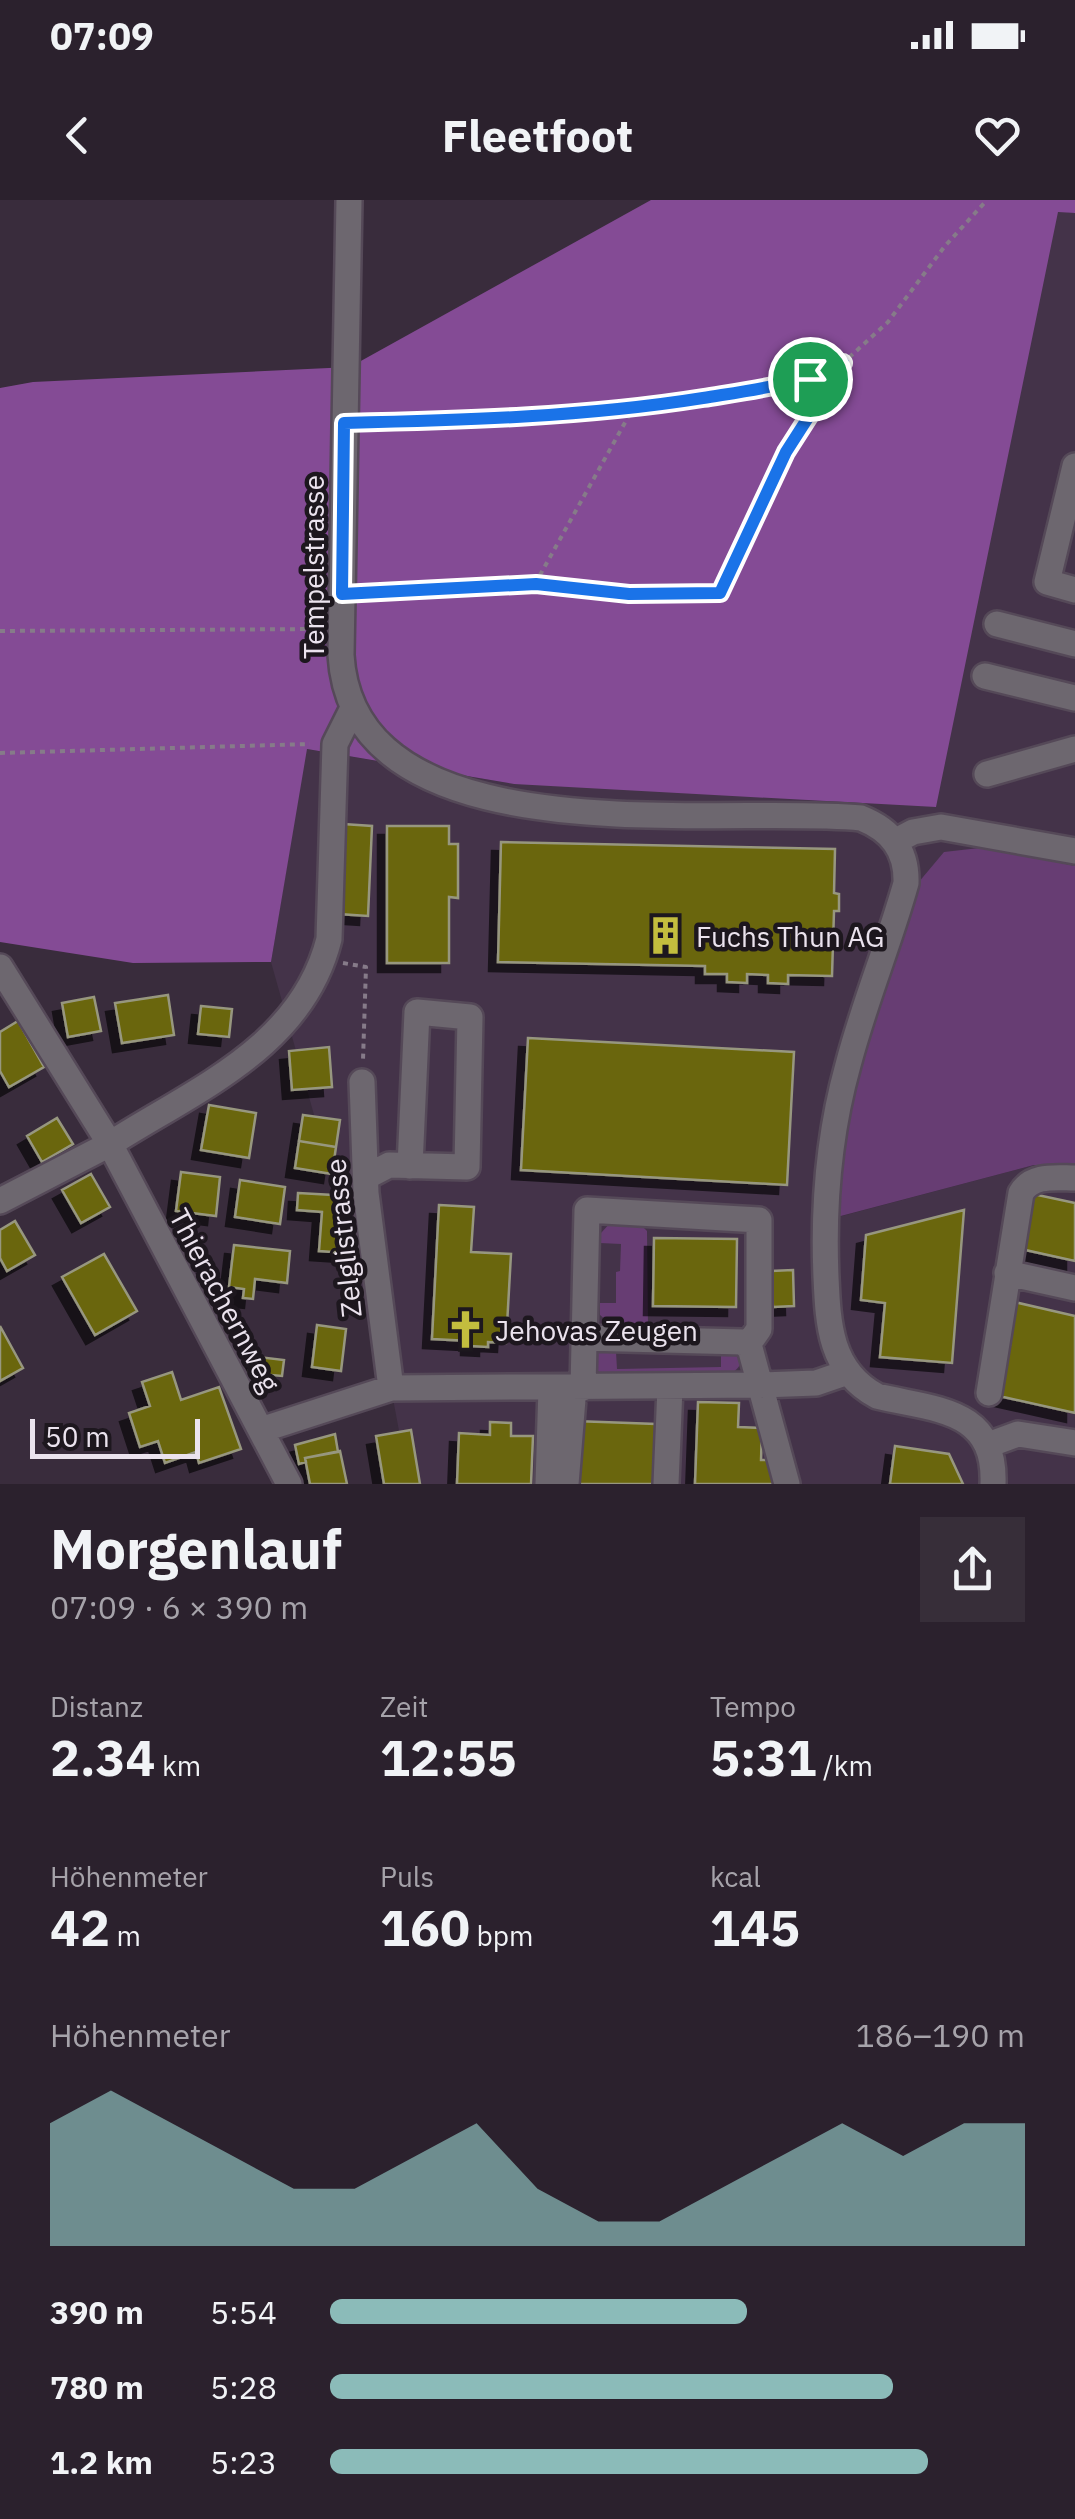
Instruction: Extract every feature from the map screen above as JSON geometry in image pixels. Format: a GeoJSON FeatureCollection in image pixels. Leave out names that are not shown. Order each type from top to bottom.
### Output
{"type":"FeatureCollection","features":[{"type":"Feature","properties":{"kind":"street","name":"Tempelstrasse"},"geometry":{"type":"LineString","coordinates":[[348,200],[342,668],[353,708],[374,736],[399,759],[427,776],[488,799],[559,811],[861,818],[886,830],[896,841]]}},
{"type":"Feature","properties":{"kind":"street"},"geometry":{"type":"LineString","coordinates":[[1075,466],[1047,582],[1075,590]]}},
{"type":"Feature","properties":{"kind":"street"},"geometry":{"type":"LineString","coordinates":[[996,624],[1075,644]]}},
{"type":"Feature","properties":{"kind":"street"},"geometry":{"type":"LineString","coordinates":[[985,676],[1075,698]]}},
{"type":"Feature","properties":{"kind":"street"},"geometry":{"type":"LineString","coordinates":[[0,1201],[110,1144],[256,1053],[305,998],[324,960],[331,917],[335,744],[353,708]]}},
{"type":"Feature","properties":{"kind":"street"},"geometry":{"type":"LineString","coordinates":[[987,774],[1075,749]]}},
{"type":"Feature","properties":{"kind":"street"},"geometry":{"type":"LineString","coordinates":[[993,1484],[988,1445],[981,1433],[962,1418],[877,1396],[848,1372],[836,1352],[830,1324],[825,1242],[828,1180],[848,1066],[906,882],[903,855],[896,841],[926,828],[941,828],[1075,852]]}},
{"type":"Feature","properties":{"kind":"street","name":"Thierachernweg"},"geometry":{"type":"LineString","coordinates":[[0,968],[110,1144],[289,1484]]}},
{"type":"Feature","properties":{"kind":"street"},"geometry":{"type":"LineString","coordinates":[[366,1177],[390,1165],[410,1166],[466,1168],[470,1017],[417,1012],[410,1166]]}},
{"type":"Feature","properties":{"kind":"street","name":"Zelglistrasse"},"geometry":{"type":"LineString","coordinates":[[362,1082],[366,1177],[390,1388]]}},
{"type":"Feature","properties":{"kind":"street"},"geometry":{"type":"LineString","coordinates":[[989,1394],[1006,1273],[1025,1186],[1042,1178],[1075,1178]]}},
{"type":"Feature","properties":{"kind":"street"},"geometry":{"type":"LineString","coordinates":[[548,1484],[584,1338],[587,1210],[758,1220],[759,1329],[747,1346]]}},
{"type":"Feature","properties":{"kind":"street"},"geometry":{"type":"LineString","coordinates":[[1006,1273],[1075,1288]]}},
{"type":"Feature","properties":{"kind":"street"},"geometry":{"type":"LineString","coordinates":[[584,1338],[743,1342],[760,1385],[787,1484]]}},
{"type":"Feature","properties":{"kind":"street"},"geometry":{"type":"LineString","coordinates":[[261,1430],[390,1388],[816,1384],[848,1372]]}},
{"type":"Feature","properties":{"kind":"street"},"geometry":{"type":"LineString","coordinates":[[666,1484],[670,1387]]}},
{"type":"Feature","properties":{"kind":"street"},"geometry":{"type":"LineString","coordinates":[[566,1484],[569,1388]]}},
{"type":"Feature","properties":{"kind":"street"},"geometry":{"type":"LineString","coordinates":[[988,1445],[1018,1434],[1075,1443]]}},
{"type":"Feature","properties":{"kind":"path"},"geometry":{"type":"LineString","coordinates":[[0,630],[316,629],[342,594],[536,584],[629,594],[720,593],[786,452],[843,363],[888,322],[945,246],[987,200]]}},
{"type":"Feature","properties":{"kind":"path"},"geometry":{"type":"LineString","coordinates":[[344,423],[632,410],[781,386],[810,379],[843,363]]}},
{"type":"Feature","properties":{"kind":"path"},"geometry":{"type":"LineString","coordinates":[[536,584],[632,410]]}},
{"type":"Feature","properties":{"kind":"path"},"geometry":{"type":"LineString","coordinates":[[0,753],[335,744]]}},
{"type":"Feature","properties":{"kind":"path"},"geometry":{"type":"LineString","coordinates":[[324,960],[366,967],[362,1082]]}},
{"type":"Feature","properties":{"kind":"shaded area"},"geometry":{"type":"Polygon","coordinates":[[[651,200],[1075,200],[1075,213],[1058,212],[936,807],[514,784],[307,749],[271,962],[133,963],[0,942],[0,388],[33,382],[350,367],[651,200]]]}},
{"type":"Feature","properties":{"kind":"shaded area"},"geometry":{"type":"Polygon","coordinates":[[[1059,211],[1075,213],[1075,866],[988,847],[838,1217],[1034,1165],[1075,1171],[1075,1484],[409,1484],[391,1388],[271,962],[306,749],[514,784],[1059,211]]]}},
{"type":"Feature","properties":{"kind":"shaded area"},"geometry":{"type":"Polygon","coordinates":[[[988,847],[1075,866],[1075,1171],[1034,1165],[837,1217],[841,1153],[858,1068],[918,883],[944,852],[988,847]]]}},
{"type":"Feature","properties":{"kind":"shaded area"},"geometry":{"type":"Polygon","coordinates":[[[611,1222],[639,1223],[647,1231],[648,1326],[613,1326],[600,1315],[600,1303],[616,1303],[616,1272],[620,1271],[621,1244],[600,1243],[601,1233],[611,1222]]]}},
{"type":"Feature","properties":{"kind":"shaded area"},"geometry":{"type":"Polygon","coordinates":[[[721,1351],[738,1354],[740,1358],[739,1367],[728,1375],[601,1376],[594,1371],[594,1355],[599,1352],[616,1352],[617,1369],[721,1367],[721,1351]]]}},
{"type":"Feature","properties":{"kind":"building"},"geometry":{"type":"Polygon","coordinates":[[[343,824],[372,826],[368,916],[339,914],[343,824]]]}},
{"type":"Feature","properties":{"kind":"building"},"geometry":{"type":"Polygon","coordinates":[[[387,826],[449,826],[449,844],[458,844],[458,898],[449,897],[449,963],[387,963],[387,826]]]}},
{"type":"Feature","properties":{"kind":"building","name":"Fuchs Thun AG"},"geometry":{"type":"Polygon","coordinates":[[[501,842],[835,849],[834,893],[839,894],[839,911],[834,911],[832,976],[788,975],[788,984],[768,983],[768,975],[747,974],[747,983],[727,982],[727,974],[705,974],[705,966],[498,962],[501,842]]]}},
{"type":"Feature","properties":{"kind":"building"},"geometry":{"type":"Polygon","coordinates":[[[168,995],[174,1035],[122,1043],[115,1003],[168,995]]]}},
{"type":"Feature","properties":{"kind":"building"},"geometry":{"type":"Polygon","coordinates":[[[94,997],[101,1031],[68,1037],[62,1003],[94,997]]]}},
{"type":"Feature","properties":{"kind":"building"},"geometry":{"type":"Polygon","coordinates":[[[201,1006],[232,1009],[229,1037],[198,1034],[201,1006]]]}},
{"type":"Feature","properties":{"kind":"building"},"geometry":{"type":"Polygon","coordinates":[[[18,1021],[44,1067],[9,1087],[0,1071],[0,1032],[18,1021]]]}},
{"type":"Feature","properties":{"kind":"building"},"geometry":{"type":"Polygon","coordinates":[[[528,1038],[794,1052],[787,1185],[521,1170],[528,1038]]]}},
{"type":"Feature","properties":{"kind":"building"},"geometry":{"type":"Polygon","coordinates":[[[329,1047],[332,1087],[292,1090],[289,1051],[329,1047]]]}},
{"type":"Feature","properties":{"kind":"building"},"geometry":{"type":"Polygon","coordinates":[[[209,1105],[256,1113],[249,1158],[201,1150],[209,1105]]]}},
{"type":"Feature","properties":{"kind":"building"},"geometry":{"type":"Polygon","coordinates":[[[303,1115],[340,1120],[336,1147],[299,1141],[303,1115]]]}},
{"type":"Feature","properties":{"kind":"building"},"geometry":{"type":"Polygon","coordinates":[[[57,1118],[73,1144],[42,1162],[27,1136],[57,1118]]]}},
{"type":"Feature","properties":{"kind":"building"},"geometry":{"type":"Polygon","coordinates":[[[299,1141],[336,1147],[332,1174],[295,1168],[299,1141]]]}},
{"type":"Feature","properties":{"kind":"building"},"geometry":{"type":"Polygon","coordinates":[[[181,1172],[220,1177],[216,1216],[176,1211],[181,1172]]]}},
{"type":"Feature","properties":{"kind":"building"},"geometry":{"type":"Polygon","coordinates":[[[91,1174],[110,1207],[81,1223],[62,1190],[91,1174]]]}},
{"type":"Feature","properties":{"kind":"building"},"geometry":{"type":"Polygon","coordinates":[[[240,1180],[285,1187],[280,1224],[235,1217],[240,1180]]]}},
{"type":"Feature","properties":{"kind":"building"},"geometry":{"type":"Polygon","coordinates":[[[298,1193],[351,1196],[347,1253],[319,1251],[322,1212],[297,1210],[298,1193]]]}},
{"type":"Feature","properties":{"kind":"building"},"geometry":{"type":"Polygon","coordinates":[[[1033,1194],[1075,1203],[1075,1261],[1021,1249],[1033,1194]]]}},
{"type":"Feature","properties":{"kind":"building"},"geometry":{"type":"Polygon","coordinates":[[[439,1205],[474,1207],[471,1252],[511,1254],[506,1343],[488,1342],[488,1347],[470,1346],[470,1341],[432,1339],[439,1205]]]}},
{"type":"Feature","properties":{"kind":"building"},"geometry":{"type":"Polygon","coordinates":[[[964,1210],[952,1363],[880,1357],[885,1303],[861,1300],[866,1235],[964,1210]]]}},
{"type":"Feature","properties":{"kind":"building"},"geometry":{"type":"Polygon","coordinates":[[[15,1221],[35,1255],[7,1271],[0,1258],[0,1230],[15,1221]]]}},
{"type":"Feature","properties":{"kind":"building"},"geometry":{"type":"Polygon","coordinates":[[[654,1238],[737,1239],[736,1307],[653,1306],[654,1238]]]}},
{"type":"Feature","properties":{"kind":"building"},"geometry":{"type":"Polygon","coordinates":[[[234,1245],[290,1251],[287,1283],[255,1279],[253,1299],[243,1298],[244,1289],[229,1287],[234,1245]]]}},
{"type":"Feature","properties":{"kind":"building"},"geometry":{"type":"Polygon","coordinates":[[[104,1254],[137,1311],[95,1335],[62,1277],[104,1254]]]}},
{"type":"Feature","properties":{"kind":"building"},"geometry":{"type":"Polygon","coordinates":[[[793,1270],[794,1306],[773,1307],[771,1271],[793,1270]]]}},
{"type":"Feature","properties":{"kind":"building"},"geometry":{"type":"Polygon","coordinates":[[[1010,1301],[1075,1316],[1075,1413],[999,1396],[1010,1345],[1001,1342],[1010,1301]]]}},
{"type":"Feature","properties":{"kind":"building"},"geometry":{"type":"Polygon","coordinates":[[[317,1325],[346,1329],[341,1371],[312,1367],[317,1325]]]}},
{"type":"Feature","properties":{"kind":"building"},"geometry":{"type":"Polygon","coordinates":[[[0,1326],[23,1368],[0,1381],[0,1326]]]}},
{"type":"Feature","properties":{"kind":"building"},"geometry":{"type":"Polygon","coordinates":[[[250,1356],[284,1360],[282,1376],[249,1373],[250,1356]]]}},
{"type":"Feature","properties":{"kind":"building"},"geometry":{"type":"Polygon","coordinates":[[[172,1372],[181,1400],[219,1387],[241,1449],[199,1463],[196,1452],[165,1463],[158,1441],[140,1447],[129,1413],[150,1406],[142,1382],[172,1372]]]}},
{"type":"Feature","properties":{"kind":"building"},"geometry":{"type":"Polygon","coordinates":[[[698,1402],[739,1403],[738,1427],[762,1428],[761,1460],[776,1460],[775,1484],[695,1484],[698,1402]]]}},
{"type":"Feature","properties":{"kind":"building"},"geometry":{"type":"Polygon","coordinates":[[[574,1421],[656,1424],[655,1484],[573,1484],[574,1421]]]}},
{"type":"Feature","properties":{"kind":"building"},"geometry":{"type":"Polygon","coordinates":[[[490,1422],[511,1423],[511,1436],[533,1436],[531,1484],[457,1484],[459,1433],[490,1435],[490,1422]]]}},
{"type":"Feature","properties":{"kind":"building"},"geometry":{"type":"Polygon","coordinates":[[[411,1430],[420,1484],[384,1484],[376,1436],[411,1430]]]}},
{"type":"Feature","properties":{"kind":"building"},"geometry":{"type":"Polygon","coordinates":[[[335,1434],[338,1452],[305,1458],[306,1462],[299,1464],[295,1445],[335,1434]]]}},
{"type":"Feature","properties":{"kind":"building"},"geometry":{"type":"Polygon","coordinates":[[[895,1446],[949,1454],[963,1484],[890,1484],[895,1446]]]}},
{"type":"Feature","properties":{"kind":"building"},"geometry":{"type":"Polygon","coordinates":[[[340,1451],[347,1484],[310,1484],[305,1458],[340,1451]]]}},
{"type":"Feature","properties":{"kind":"place","name":"Fuchs Thun AG"},"geometry":{"type":"Point","coordinates":[666,936]}},
{"type":"Feature","properties":{"kind":"place","name":"Jehovas Zeugen"},"geometry":{"type":"Point","coordinates":[465,1330]}},
{"type":"Feature","properties":{"kind":"route"},"geometry":{"type":"LineString","coordinates":[[843,363],[786,452],[720,593],[629,594],[536,584],[342,594],[344,423],[632,410],[810,379],[843,363]]}}]}
